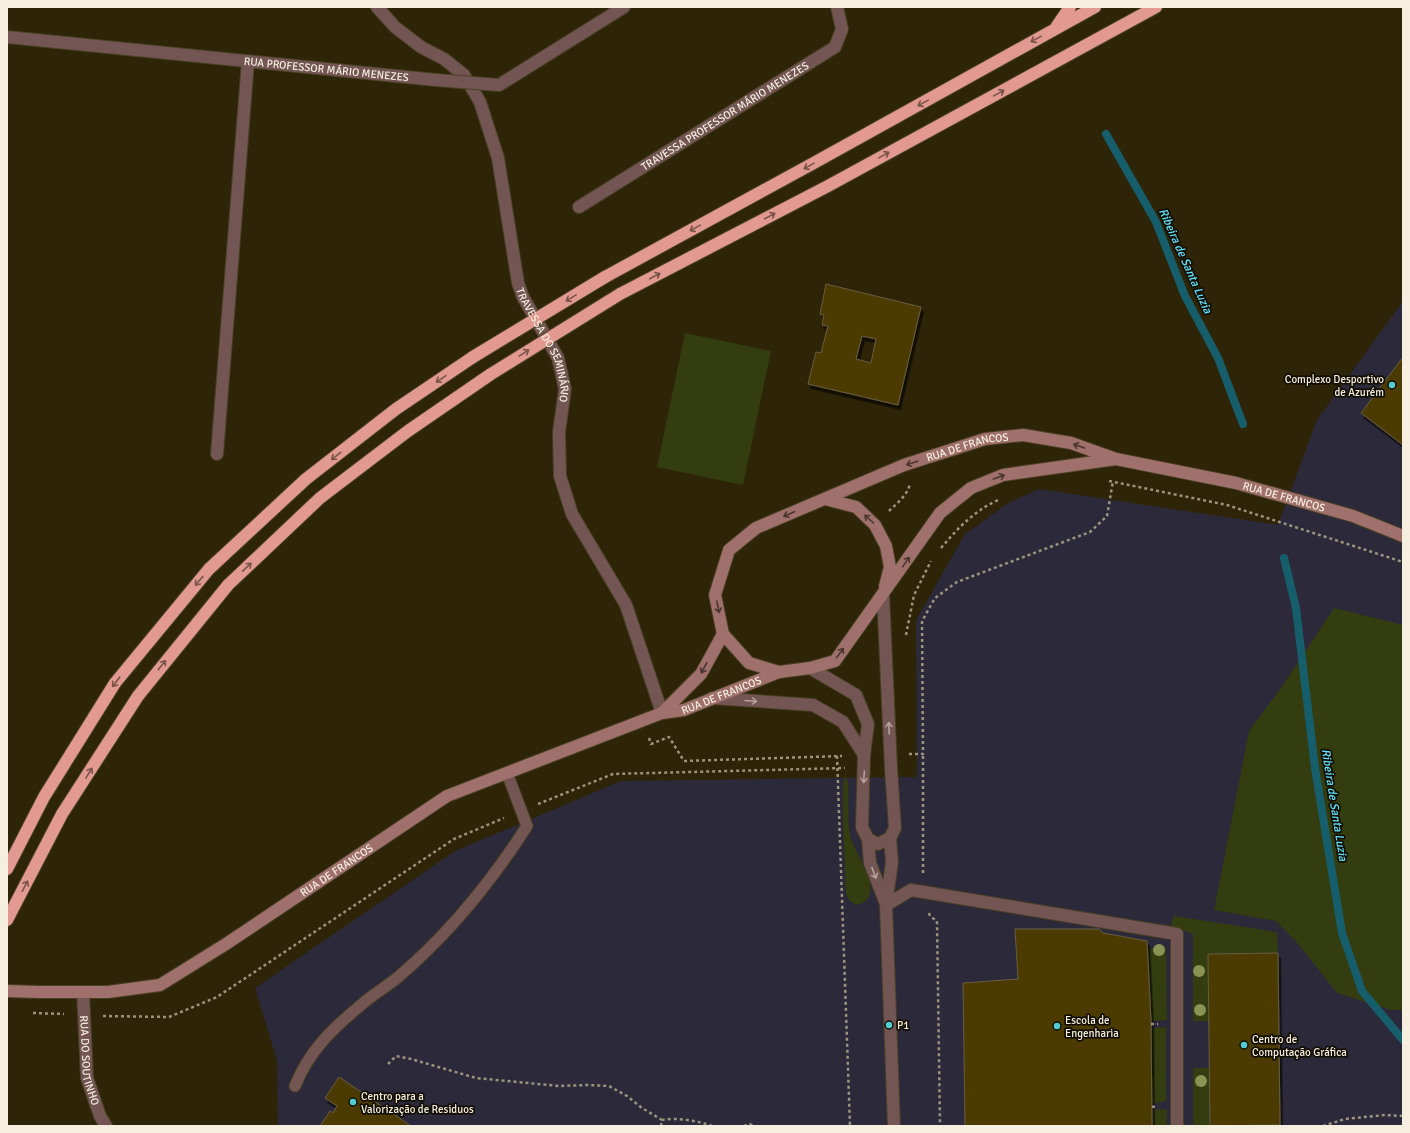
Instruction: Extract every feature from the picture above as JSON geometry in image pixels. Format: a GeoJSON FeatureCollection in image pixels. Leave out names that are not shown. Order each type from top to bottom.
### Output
{"type":"FeatureCollection","features":[{"type":"Feature","properties":{"kind":"highway"},"geometry":{"type":"LineString","coordinates":[[1056,28],[1070,7]]}},
{"type":"Feature","properties":{"kind":"highway"},"geometry":{"type":"LineString","coordinates":[[7,869],[44,797],[115,683],[209,568],[306,479],[396,409],[473,357],[605,277],[1095,7]]}},
{"type":"Feature","properties":{"kind":"highway"},"geometry":{"type":"LineString","coordinates":[[7,920],[62,814],[138,696],[228,585],[320,498],[408,430],[491,374],[620,294],[828,186],[1156,7]]}},
{"type":"Feature","properties":{"kind":"street","name":"TRAVESSA DO SEMINÁRIO"},"geometry":{"type":"LineString","coordinates":[[376,7],[395,27],[421,47],[444,59],[464,75],[480,102],[498,158],[518,283],[523,297],[558,358],[565,389],[559,432],[560,476],[572,514],[626,605],[662,714]]}},
{"type":"Feature","properties":{"kind":"street","name":"RUA PROFESSOR MÁRIO MENEZES"},"geometry":{"type":"LineString","coordinates":[[7,37],[498,85],[624,7]]}},
{"type":"Feature","properties":{"kind":"street","name":"TRAVESSA PROFESSOR MÁRIO MENEZES"},"geometry":{"type":"LineString","coordinates":[[579,207],[834,47],[842,30],[837,7]]}},
{"type":"Feature","properties":{"kind":"street"},"geometry":{"type":"LineString","coordinates":[[217,454],[248,61]]}},
{"type":"Feature","properties":{"kind":"street","name":"RUA DE FRANCOS"},"geometry":{"type":"LineString","coordinates":[[779,672],[749,663],[723,634],[715,594],[729,550],[756,528],[904,465],[985,439],[1023,436],[1071,443],[1116,459],[1236,483],[1353,516],[1403,536]]}},
{"type":"Feature","properties":{"kind":"street","name":"RUA DE FRANCOS"},"geometry":{"type":"LineString","coordinates":[[7,990],[38,992],[108,992],[160,985],[226,944],[447,796],[662,714],[684,710],[779,672],[810,668],[834,661],[940,513],[972,488],[1003,475],[1116,459]]}},
{"type":"Feature","properties":{"kind":"street","name":"RUA DE FRANCOS"},"geometry":{"type":"LineString","coordinates":[[825,499],[856,508],[875,525],[886,546],[890,567],[883,594]]}},
{"type":"Feature","properties":{"kind":"street"},"geometry":{"type":"LineString","coordinates":[[883,594],[895,828],[890,838],[892,862],[886,906],[894,1126]]}},
{"type":"Feature","properties":{"kind":"street","name":"RUA DE FRANCOS"},"geometry":{"type":"LineString","coordinates":[[662,714],[701,674],[723,634]]}},
{"type":"Feature","properties":{"kind":"street"},"geometry":{"type":"LineString","coordinates":[[810,668],[856,695],[868,724],[864,755],[862,827],[868,839],[870,863],[886,906]]}},
{"type":"Feature","properties":{"kind":"street"},"geometry":{"type":"LineString","coordinates":[[712,698],[813,705],[844,722],[864,755]]}},
{"type":"Feature","properties":{"kind":"street"},"geometry":{"type":"LineString","coordinates":[[868,839],[878,844],[890,838]]}},
{"type":"Feature","properties":{"kind":"street"},"geometry":{"type":"LineString","coordinates":[[886,906],[911,890],[1177,934],[1177,1126]]}},
{"type":"Feature","properties":{"kind":"street","name":"RUA DO SOUTINHO"},"geometry":{"type":"LineString","coordinates":[[83,992],[87,1078],[100,1116],[106,1126]]}},
{"type":"Feature","properties":{"kind":"lane"},"geometry":{"type":"LineString","coordinates":[[295,1086],[302,1068],[314,1050],[361,1004],[397,978],[435,942],[469,905],[507,858],[527,826],[507,773]]}},
{"type":"Feature","properties":{"kind":"path"},"geometry":{"type":"LineString","coordinates":[[875,525],[904,497],[908,490],[910,483],[904,465]]}},
{"type":"Feature","properties":{"kind":"path"},"geometry":{"type":"LineString","coordinates":[[1106,481],[1114,481],[1227,505],[1403,562]]}},
{"type":"Feature","properties":{"kind":"path"},"geometry":{"type":"LineString","coordinates":[[939,550],[959,526],[987,505],[1000,499]]}},
{"type":"Feature","properties":{"kind":"path"},"geometry":{"type":"LineString","coordinates":[[905,640],[914,595],[934,556]]}},
{"type":"Feature","properties":{"kind":"path"},"geometry":{"type":"LineString","coordinates":[[891,768],[908,768],[907,754]]}},
{"type":"Feature","properties":{"kind":"path"},"geometry":{"type":"LineString","coordinates":[[923,754],[922,892],[930,916],[937,920],[940,1126]]}},
{"type":"Feature","properties":{"kind":"path"},"geometry":{"type":"LineString","coordinates":[[838,756],[850,1126]]}},
{"type":"Feature","properties":{"kind":"path"},"geometry":{"type":"LineString","coordinates":[[36,1013],[169,1017],[218,997],[454,839],[613,774],[864,768]]}},
{"type":"Feature","properties":{"kind":"path"},"geometry":{"type":"LineString","coordinates":[[388,1064],[396,1056],[476,1078],[558,1086],[609,1086],[627,1096],[642,1108],[662,1120],[669,1118],[703,1123],[712,1126]]}},
{"type":"Feature","properties":{"kind":"path"},"geometry":{"type":"LineString","coordinates":[[1323,1126],[1344,1119],[1385,1115],[1403,1116]]}},
{"type":"Feature","properties":{"kind":"path"},"geometry":{"type":"LineString","coordinates":[[661,1126],[662,1120]]}},
{"type":"Feature","properties":{"kind":"path"},"geometry":{"type":"LineString","coordinates":[[744,1126],[750,1124],[753,1126]]}},
{"type":"Feature","properties":{"kind":"shaded area"},"geometry":{"type":"Polygon","coordinates":[[[1403,301],[1403,1126],[278,1126],[277,1060],[255,988],[455,851],[621,781],[917,777],[916,620],[965,534],[1008,503],[1039,489],[1278,525],[1317,420],[1403,301]]]}},
{"type":"Feature","properties":{"kind":"green space"},"geometry":{"type":"Polygon","coordinates":[[[685,333],[771,351],[743,485],[657,467],[685,333]]]}},
{"type":"Feature","properties":{"kind":"green space"},"geometry":{"type":"Polygon","coordinates":[[[1334,608],[1403,625],[1403,1010],[1391,1010],[1337,993],[1300,946],[1276,921],[1214,910],[1249,731],[1281,688],[1334,608]]]}},
{"type":"Feature","properties":{"kind":"green space"},"geometry":{"type":"Polygon","coordinates":[[[845,776],[848,782],[850,835],[867,874],[870,885],[870,894],[866,901],[856,905],[850,901],[846,894],[843,820],[843,782],[845,776]]]}},
{"type":"Feature","properties":{"kind":"green space"},"geometry":{"type":"Polygon","coordinates":[[[1174,916],[1277,932],[1278,953],[1208,954],[1209,1021],[1193,1021],[1193,934],[1171,925],[1174,916]]]}},
{"type":"Feature","properties":{"kind":"green space"},"geometry":{"type":"Polygon","coordinates":[[[1166,947],[1167,1020],[1151,1021],[1148,949],[1166,947]]]}},
{"type":"Feature","properties":{"kind":"green space"},"geometry":{"type":"Polygon","coordinates":[[[1166,1027],[1166,1101],[1152,1104],[1151,1028],[1166,1027]]]}},
{"type":"Feature","properties":{"kind":"green space"},"geometry":{"type":"Polygon","coordinates":[[[1193,1068],[1209,1068],[1209,1126],[1193,1126],[1193,1068]]]}},
{"type":"Feature","properties":{"kind":"green space"},"geometry":{"type":"Polygon","coordinates":[[[1167,1109],[1167,1126],[1152,1126],[1152,1110],[1167,1109]]]}},
{"type":"Feature","properties":{"kind":"building"},"geometry":{"type":"Polygon","coordinates":[[[826,284],[921,307],[898,405],[808,384],[816,352],[821,353],[828,326],[822,325],[824,315],[820,314],[826,284]],[[862,336],[856,359],[871,363],[876,339],[862,336]]]}},
{"type":"Feature","properties":{"kind":"building","name":"Complexo Desportivo de Azurém"},"geometry":{"type":"Polygon","coordinates":[[[1403,357],[1403,445],[1361,413],[1403,357]]]}},
{"type":"Feature","properties":{"kind":"building","name":"Escola de Engenharia"},"geometry":{"type":"Polygon","coordinates":[[[1015,929],[1099,929],[1103,933],[1147,941],[1151,1021],[1152,1126],[965,1126],[963,983],[1018,979],[1015,929]]]}},
{"type":"Feature","properties":{"kind":"building","name":"Centro de Computação Gráfica"},"geometry":{"type":"Polygon","coordinates":[[[1278,953],[1280,1125],[1210,1126],[1208,954],[1278,953]]]}},
{"type":"Feature","properties":{"kind":"building","name":"Centro para a Valorização de Residuos"},"geometry":{"type":"Polygon","coordinates":[[[339,1077],[411,1126],[320,1126],[330,1111],[333,1113],[337,1106],[325,1098],[339,1077]]]}},
{"type":"Feature","properties":{"kind":"waterway","name":"Ribeira de Santa Luzia"},"geometry":{"type":"LineString","coordinates":[[1106,134],[1156,222],[1185,296],[1218,358],[1243,424]]}},
{"type":"Feature","properties":{"kind":"waterway","name":"Ribeira de Santa Luzia"},"geometry":{"type":"LineString","coordinates":[[1284,558],[1296,608],[1315,768],[1342,933],[1362,991],[1403,1040]]}},
{"type":"Feature","properties":{"kind":"place","name":"Complexo Desportivo de Azurém"},"geometry":{"type":"Point","coordinates":[1392,385]}},
{"type":"Feature","properties":{"kind":"place","name":"P1"},"geometry":{"type":"Point","coordinates":[889,1025]}},
{"type":"Feature","properties":{"kind":"place","name":"Escola de Engenharia"},"geometry":{"type":"Point","coordinates":[1057,1026]}},
{"type":"Feature","properties":{"kind":"place","name":"Centro de Computação Gráfica"},"geometry":{"type":"Point","coordinates":[1244,1045]}},
{"type":"Feature","properties":{"kind":"place","name":"Centro para a Valorização de Residuos"},"geometry":{"type":"Point","coordinates":[353,1102]}}]}
